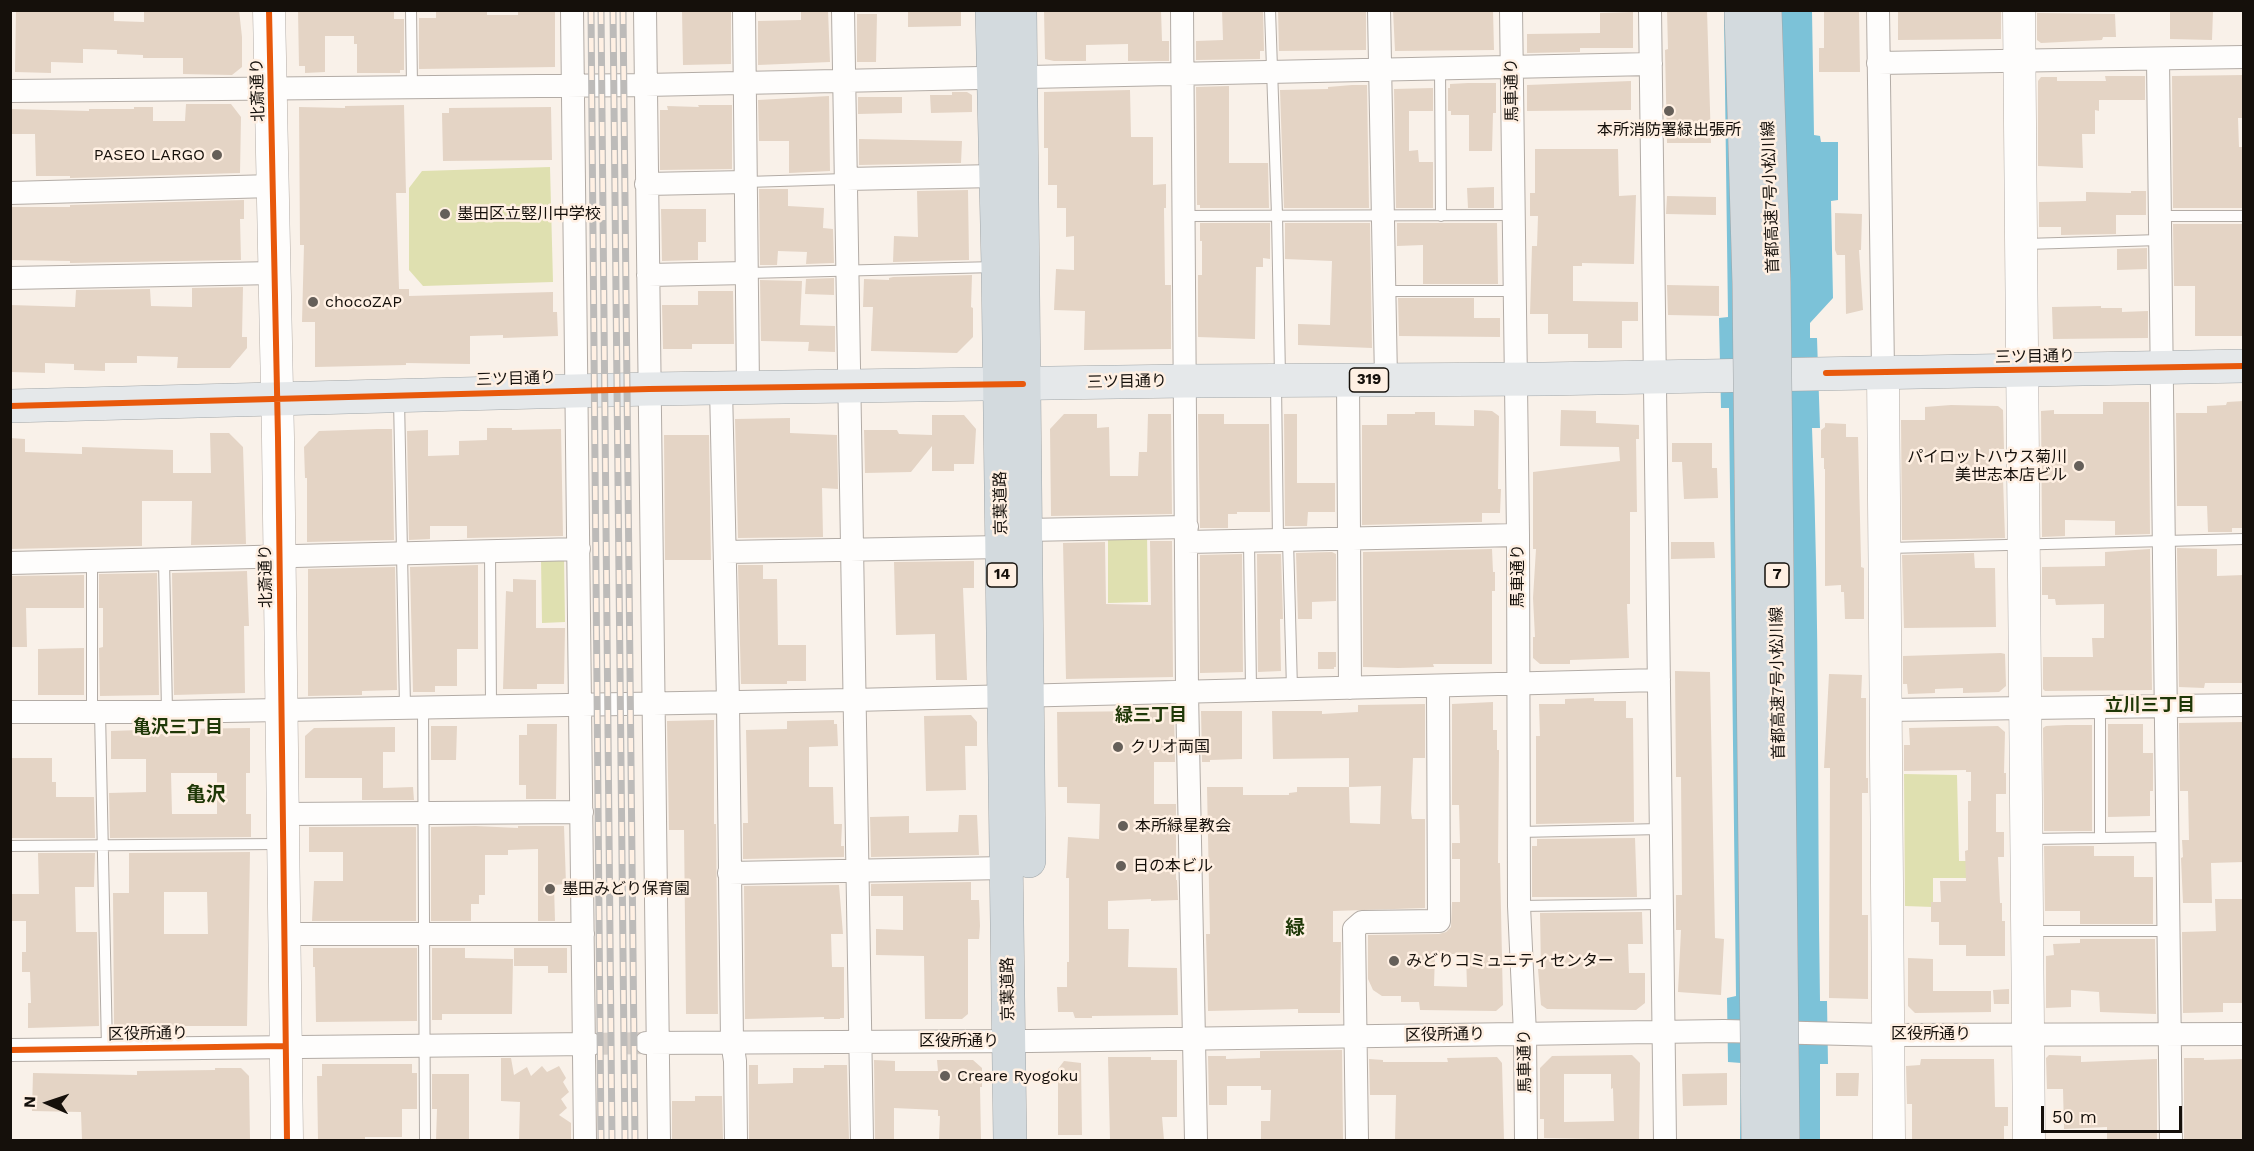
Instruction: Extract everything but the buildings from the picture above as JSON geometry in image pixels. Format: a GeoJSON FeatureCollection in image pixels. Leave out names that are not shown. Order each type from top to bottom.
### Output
{"type":"FeatureCollection","features":[{"type":"Feature","properties":{"kind":"highway","name":"京葉道路"},"geometry":{"type":"LineString","coordinates":[[992,10],[1008,78],[1020,1041],[1010,1140]]}},
{"type":"Feature","properties":{"kind":"highway","name":"京葉道路"},"geometry":{"type":"LineString","coordinates":[[1011,384],[998,267],[996,176],[1008,78],[1020,10]]}},
{"type":"Feature","properties":{"kind":"highway","name":"首都高速7号小松川線"},"geometry":{"type":"LineString","coordinates":[[1741,10],[1749,284],[1758,1140]]}},
{"type":"Feature","properties":{"kind":"highway","name":"首都高速7号小松川線"},"geometry":{"type":"LineString","coordinates":[[1765,10],[1774,282],[1783,1140]]}},
{"type":"Feature","properties":{"kind":"highway","name":"京葉道路"},"geometry":{"type":"LineString","coordinates":[[1016,695],[1006,868],[1020,1041],[1032,1140]]}},
{"type":"Feature","properties":{"kind":"main road","name":"三ツ目通り"},"geometry":{"type":"LineString","coordinates":[[10,406],[649,389],[850,388],[1185,381],[1516,380],[2244,366]]}},
{"type":"Feature","properties":{"kind":"street","name":"北斎通り"},"geometry":{"type":"LineString","coordinates":[[269,10],[277,398],[287,1140]]}},
{"type":"Feature","properties":{"kind":"street"},"geometry":{"type":"LineString","coordinates":[[572,10],[583,934],[587,1044],[585,1140]]}},
{"type":"Feature","properties":{"kind":"street"},"geometry":{"type":"LineString","coordinates":[[645,10],[652,703],[652,1043],[659,1140]]}},
{"type":"Feature","properties":{"kind":"street"},"geometry":{"type":"LineString","coordinates":[[736,1140],[735,1061],[732,1042],[725,552],[735,388],[747,273],[744,10]]}},
{"type":"Feature","properties":{"kind":"street"},"geometry":{"type":"LineString","coordinates":[[843,10],[854,549],[853,700],[862,1140]]}},
{"type":"Feature","properties":{"kind":"street"},"geometry":{"type":"LineString","coordinates":[[1182,10],[1187,692],[1196,1140]]}},
{"type":"Feature","properties":{"kind":"street"},"geometry":{"type":"LineString","coordinates":[[1379,10],[1386,379]]}},
{"type":"Feature","properties":{"kind":"street","name":"馬車通り"},"geometry":{"type":"LineString","coordinates":[[1510,10],[1515,215],[1519,906],[1525,1034],[1526,1140]]}},
{"type":"Feature","properties":{"kind":"street"},"geometry":{"type":"LineString","coordinates":[[1650,10],[1665,1140]]}},
{"type":"Feature","properties":{"kind":"street"},"geometry":{"type":"LineString","coordinates":[[1878,10],[1889,1140]]}},
{"type":"Feature","properties":{"kind":"street"},"geometry":{"type":"LineString","coordinates":[[2019,10],[2029,1140]]}},
{"type":"Feature","properties":{"kind":"street"},"geometry":{"type":"LineString","coordinates":[[1878,63],[2244,57]]}},
{"type":"Feature","properties":{"kind":"street"},"geometry":{"type":"LineString","coordinates":[[2158,58],[2171,1140]]}},
{"type":"Feature","properties":{"kind":"street"},"geometry":{"type":"LineString","coordinates":[[10,91],[645,85],[1651,64]]}},
{"type":"Feature","properties":{"kind":"street"},"geometry":{"type":"LineString","coordinates":[[846,179],[996,176]]}},
{"type":"Feature","properties":{"kind":"street"},"geometry":{"type":"LineString","coordinates":[[646,184],[746,182]]}},
{"type":"Feature","properties":{"kind":"street"},"geometry":{"type":"LineString","coordinates":[[10,193],[273,186]]}},
{"type":"Feature","properties":{"kind":"street"},"geometry":{"type":"LineString","coordinates":[[10,278],[275,273]]}},
{"type":"Feature","properties":{"kind":"street"},"geometry":{"type":"LineString","coordinates":[[648,275],[747,273]]}},
{"type":"Feature","properties":{"kind":"street"},"geometry":{"type":"LineString","coordinates":[[1348,380],[1350,688]]}},
{"type":"Feature","properties":{"kind":"street"},"geometry":{"type":"LineString","coordinates":[[725,552],[854,549],[1013,538],[1187,535],[1249,541],[1283,541],[1518,535]]}},
{"type":"Feature","properties":{"kind":"street"},"geometry":{"type":"LineString","coordinates":[[10,563],[579,549]]}},
{"type":"Feature","properties":{"kind":"street"},"geometry":{"type":"LineString","coordinates":[[10,712],[167,712],[853,700],[1659,680]]}},
{"type":"Feature","properties":{"kind":"street"},"geometry":{"type":"LineString","coordinates":[[1357,1140],[1354,929],[1362,922],[1439,921],[1438,686]]}},
{"type":"Feature","properties":{"kind":"street"},"geometry":{"type":"LineString","coordinates":[[1886,710],[2244,705]]}},
{"type":"Feature","properties":{"kind":"street"},"geometry":{"type":"LineString","coordinates":[[283,814],[582,812]]}},
{"type":"Feature","properties":{"kind":"street"},"geometry":{"type":"LineString","coordinates":[[729,873],[1006,868]]}},
{"type":"Feature","properties":{"kind":"street"},"geometry":{"type":"LineString","coordinates":[[284,934],[583,934]]}},
{"type":"Feature","properties":{"kind":"street","name":"区役所通り"},"geometry":{"type":"LineString","coordinates":[[652,1043],[1020,1041],[1663,1031],[1888,1035],[2244,1034]]}},
{"type":"Feature","properties":{"kind":"street","name":"区役所通り"},"geometry":{"type":"LineString","coordinates":[[10,1050],[587,1044]]}},
{"type":"Feature","properties":{"kind":"lane"},"geometry":{"type":"LineString","coordinates":[[411,10],[412,87]]}},
{"type":"Feature","properties":{"kind":"lane"},"geometry":{"type":"LineString","coordinates":[[1270,10],[1277,215],[1278,381],[1283,541],[1292,689]]}},
{"type":"Feature","properties":{"kind":"lane"},"geometry":{"type":"LineString","coordinates":[[1440,68],[1441,216]]}},
{"type":"Feature","properties":{"kind":"lane"},"geometry":{"type":"LineString","coordinates":[[746,182],[846,179]]}},
{"type":"Feature","properties":{"kind":"lane"},"geometry":{"type":"LineString","coordinates":[[1183,216],[1515,215]]}},
{"type":"Feature","properties":{"kind":"lane"},"geometry":{"type":"LineString","coordinates":[[2160,216],[2244,216]]}},
{"type":"Feature","properties":{"kind":"lane"},"geometry":{"type":"LineString","coordinates":[[2021,244],[2160,240]]}},
{"type":"Feature","properties":{"kind":"lane"},"geometry":{"type":"LineString","coordinates":[[747,273],[998,267]]}},
{"type":"Feature","properties":{"kind":"lane"},"geometry":{"type":"LineString","coordinates":[[1385,291],[1514,291]]}},
{"type":"Feature","properties":{"kind":"lane"},"geometry":{"type":"LineString","coordinates":[[399,396],[401,552],[424,813],[425,1140]]}},
{"type":"Feature","properties":{"kind":"lane"},"geometry":{"type":"LineString","coordinates":[[1885,548],[2244,539]]}},
{"type":"Feature","properties":{"kind":"lane"},"geometry":{"type":"LineString","coordinates":[[1249,541],[1251,690]]}},
{"type":"Feature","properties":{"kind":"lane"},"geometry":{"type":"LineString","coordinates":[[490,551],[491,706]]}},
{"type":"Feature","properties":{"kind":"lane"},"geometry":{"type":"LineString","coordinates":[[164,559],[167,712]]}},
{"type":"Feature","properties":{"kind":"lane"},"geometry":{"type":"LineString","coordinates":[[92,561],[96,712],[104,846],[107,1048]]}},
{"type":"Feature","properties":{"kind":"lane"},"geometry":{"type":"LineString","coordinates":[[2100,707],[2100,838]]}},
{"type":"Feature","properties":{"kind":"lane"},"geometry":{"type":"LineString","coordinates":[[1518,832],[1661,829]]}},
{"type":"Feature","properties":{"kind":"lane"},"geometry":{"type":"LineString","coordinates":[[2026,839],[2167,837]]}},
{"type":"Feature","properties":{"kind":"lane"},"geometry":{"type":"LineString","coordinates":[[10,846],[283,844]]}},
{"type":"Feature","properties":{"kind":"lane"},"geometry":{"type":"LineString","coordinates":[[1519,906],[1662,904]]}},
{"type":"Feature","properties":{"kind":"lane"},"geometry":{"type":"LineString","coordinates":[[2027,931],[2169,931]]}},
{"type":"Feature","properties":{"kind":"green space"},"geometry":{"type":"Polygon","coordinates":[[[550,167],[553,282],[423,286],[409,270],[409,188],[422,171],[550,167]]]}},
{"type":"Feature","properties":{"kind":"green space"},"geometry":{"type":"Polygon","coordinates":[[[1108,533],[1147,533],[1148,602],[1108,603],[1108,533]]]}},
{"type":"Feature","properties":{"kind":"green space"},"geometry":{"type":"Polygon","coordinates":[[[564,558],[565,622],[542,623],[541,559],[564,558]]]}},
{"type":"Feature","properties":{"kind":"green space"},"geometry":{"type":"Polygon","coordinates":[[[1904,774],[1957,775],[1959,861],[1966,861],[1966,878],[1933,878],[1933,907],[1905,906],[1904,774]]]}},
{"type":"Feature","properties":{"kind":"water"},"geometry":{"type":"Polygon","coordinates":[[[1724,11],[1812,11],[1814,135],[1820,136],[1821,142],[1838,142],[1838,200],[1831,201],[1833,298],[1810,323],[1810,338],[1817,338],[1820,428],[1812,428],[1817,643],[1820,1001],[1827,1001],[1828,1064],[1820,1064],[1820,1140],[1740,1140],[1741,1063],[1728,1062],[1727,998],[1736,996],[1729,408],[1721,408],[1719,318],[1728,317],[1724,11]]]}},
{"type":"Feature","properties":{"kind":"tunnel"},"geometry":{"type":"LineString","coordinates":[[591,1044],[646,1043]]}},
{"type":"Feature","properties":{"kind":"railway"},"geometry":{"type":"LineString","coordinates":[[591,10],[601,1140]]}},
{"type":"Feature","properties":{"kind":"railway"},"geometry":{"type":"LineString","coordinates":[[601,10],[612,1140]]}},
{"type":"Feature","properties":{"kind":"railway"},"geometry":{"type":"LineString","coordinates":[[613,10],[625,1140]]}},
{"type":"Feature","properties":{"kind":"railway"},"geometry":{"type":"LineString","coordinates":[[623,10],[635,1140]]}},
{"type":"Feature","properties":{"kind":"cycle path"},"geometry":{"type":"LineString","coordinates":[[269,10],[278,438],[287,1140]]}},
{"type":"Feature","properties":{"kind":"cycle path"},"geometry":{"type":"LineString","coordinates":[[1826,373],[2244,366]]}},
{"type":"Feature","properties":{"kind":"cycle path"},"geometry":{"type":"LineString","coordinates":[[10,406],[649,389],[1023,384]]}},
{"type":"Feature","properties":{"kind":"cycle path"},"geometry":{"type":"LineString","coordinates":[[10,1050],[285,1046]]}},
{"type":"Feature","properties":{"kind":"place","name":"本所消防署緑出張所"},"geometry":{"type":"Point","coordinates":[1669,111]}},
{"type":"Feature","properties":{"kind":"place","name":"PASEO LARGO"},"geometry":{"type":"Point","coordinates":[217,155]}},
{"type":"Feature","properties":{"kind":"place","name":"墨田区立竪川中学校"},"geometry":{"type":"Point","coordinates":[445,214]}},
{"type":"Feature","properties":{"kind":"place","name":"chocoZAP"},"geometry":{"type":"Point","coordinates":[313,302]}},
{"type":"Feature","properties":{"kind":"place","name":"パイロットハウス菊川 美世志本店ビル"},"geometry":{"type":"Point","coordinates":[2079,466]}},
{"type":"Feature","properties":{"kind":"place","name":"クリオ両国"},"geometry":{"type":"Point","coordinates":[1118,747]}},
{"type":"Feature","properties":{"kind":"place","name":"本所緑星教会"},"geometry":{"type":"Point","coordinates":[1123,826]}},
{"type":"Feature","properties":{"kind":"place","name":"日の本ビル"},"geometry":{"type":"Point","coordinates":[1121,866]}},
{"type":"Feature","properties":{"kind":"place","name":"墨田みどり保育園"},"geometry":{"type":"Point","coordinates":[550,889]}},
{"type":"Feature","properties":{"kind":"place","name":"みどりコミュニティセンター"},"geometry":{"type":"Point","coordinates":[1394,961]}},
{"type":"Feature","properties":{"kind":"place","name":"Creare Ryogoku"},"geometry":{"type":"Point","coordinates":[945,1076]}},
{"type":"Feature","properties":{"kind":"district","name":"立川三丁目"},"geometry":{"type":"Point","coordinates":[2150,706]}},
{"type":"Feature","properties":{"kind":"district","name":"緑三丁目"},"geometry":{"type":"Point","coordinates":[1151,716]}},
{"type":"Feature","properties":{"kind":"district","name":"亀沢三丁目"},"geometry":{"type":"Point","coordinates":[178,728]}},
{"type":"Feature","properties":{"kind":"district","name":"亀沢"},"geometry":{"type":"Point","coordinates":[206,795]}},
{"type":"Feature","properties":{"kind":"district","name":"緑"},"geometry":{"type":"Point","coordinates":[1295,928]}}]}
